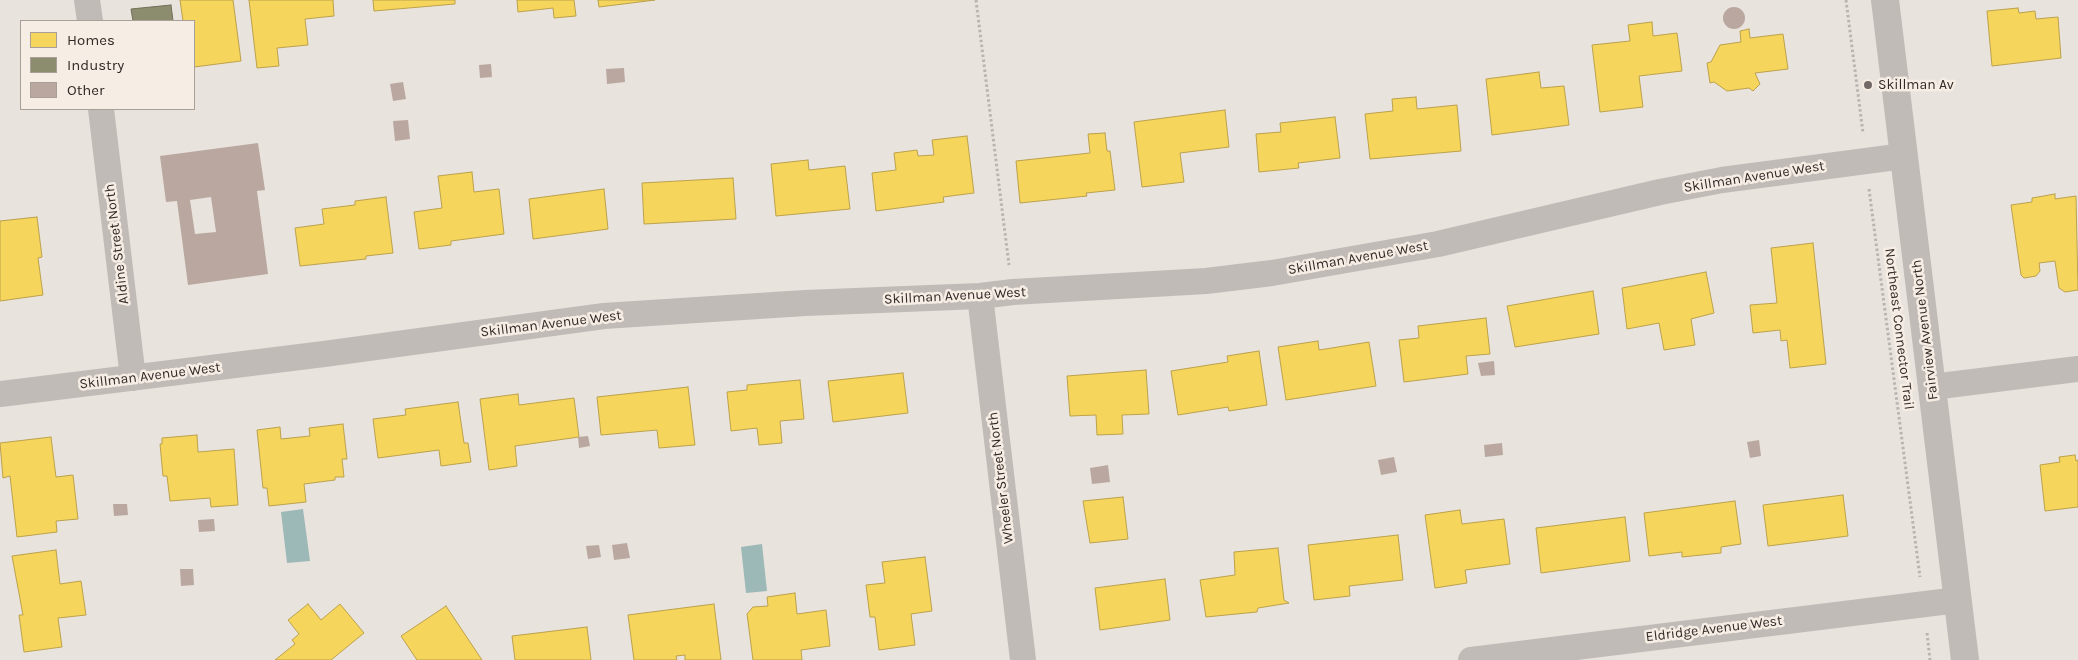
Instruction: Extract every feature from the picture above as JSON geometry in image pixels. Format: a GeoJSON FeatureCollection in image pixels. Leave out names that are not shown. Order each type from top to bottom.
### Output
{"type":"FeatureCollection","features":[{"type":"Feature","properties":{"kind":"street"},"geometry":{"type":"LineString","coordinates":[[87,0],[90,20]]}},
{"type":"Feature","properties":{"kind":"street","name":"Fairview Avenue North"},"geometry":{"type":"LineString","coordinates":[[1885,0],[1965,660]]}},
{"type":"Feature","properties":{"kind":"street","name":"Aldine Street North"},"geometry":{"type":"LineString","coordinates":[[100,110],[133,378]]}},
{"type":"Feature","properties":{"kind":"street","name":"Skillman Avenue West"},"geometry":{"type":"LineString","coordinates":[[0,394],[604,316],[783,304],[980,296],[1013,292],[1206,281],[1272,274],[1438,244],[1668,190],[1722,180],[1904,156]]}},
{"type":"Feature","properties":{"kind":"street","name":"Wheeler Street North"},"geometry":{"type":"LineString","coordinates":[[980,296],[1023,660]]}},
{"type":"Feature","properties":{"kind":"street"},"geometry":{"type":"LineString","coordinates":[[1932,387],[2078,369]]}},
{"type":"Feature","properties":{"kind":"street","name":"Eldridge Avenue West"},"geometry":{"type":"LineString","coordinates":[[1471,660],[1958,600]]}},
{"type":"Feature","properties":{"kind":"path"},"geometry":{"type":"LineString","coordinates":[[976,0],[1013,292]]}},
{"type":"Feature","properties":{"kind":"path","name":"Northeast Connector Trail"},"geometry":{"type":"LineString","coordinates":[[1846,0],[1930,660]]}},
{"type":"Feature","properties":{"kind":"water"},"geometry":{"type":"Polygon","coordinates":[[[303,509],[310,561],[287,563],[281,512],[303,509]]]}},
{"type":"Feature","properties":{"kind":"water"},"geometry":{"type":"Polygon","coordinates":[[[762,544],[767,591],[746,593],[741,547],[762,544]]]}},
{"type":"Feature","properties":{"kind":"building: Homes"},"geometry":{"type":"Polygon","coordinates":[[[180,0],[233,0],[241,61],[195,67],[195,20],[183,20],[180,0]]]}},
{"type":"Feature","properties":{"kind":"building: Homes"},"geometry":{"type":"Polygon","coordinates":[[[249,0],[333,0],[334,16],[305,19],[308,45],[277,48],[279,66],[257,68],[249,0]]]}},
{"type":"Feature","properties":{"kind":"building: Homes"},"geometry":{"type":"Polygon","coordinates":[[[373,0],[455,0],[455,4],[374,11],[373,0]]]}},
{"type":"Feature","properties":{"kind":"building: Homes"},"geometry":{"type":"Polygon","coordinates":[[[517,0],[574,0],[576,16],[554,18],[553,8],[518,12],[517,0]]]}},
{"type":"Feature","properties":{"kind":"building: Homes"},"geometry":{"type":"Polygon","coordinates":[[[598,0],[655,0],[599,7],[598,0]]]}},
{"type":"Feature","properties":{"kind":"building: Homes"},"geometry":{"type":"Polygon","coordinates":[[[2018,8],[2019,13],[2035,11],[2036,19],[2058,17],[2061,58],[1992,66],[1987,11],[2018,8]]]}},
{"type":"Feature","properties":{"kind":"building: Homes"},"geometry":{"type":"Polygon","coordinates":[[[1652,22],[1653,36],[1677,33],[1682,71],[1639,76],[1643,107],[1600,112],[1592,45],[1630,41],[1628,25],[1652,22]]]}},
{"type":"Feature","properties":{"kind":"building: Homes"},"geometry":{"type":"Polygon","coordinates":[[[1749,29],[1750,38],[1783,34],[1788,69],[1755,73],[1760,84],[1753,91],[1749,88],[1727,91],[1714,82],[1710,83],[1707,63],[1711,62],[1720,45],[1741,42],[1740,31],[1749,29]]]}},
{"type":"Feature","properties":{"kind":"building: Homes"},"geometry":{"type":"Polygon","coordinates":[[[1539,72],[1541,88],[1564,86],[1569,125],[1492,135],[1486,79],[1539,72]]]}},
{"type":"Feature","properties":{"kind":"building: Homes"},"geometry":{"type":"Polygon","coordinates":[[[1416,97],[1417,109],[1457,105],[1461,151],[1370,159],[1365,114],[1393,111],[1392,99],[1416,97]]]}},
{"type":"Feature","properties":{"kind":"building: Homes"},"geometry":{"type":"Polygon","coordinates":[[[1225,110],[1229,147],[1180,153],[1184,182],[1142,187],[1134,122],[1225,110]]]}},
{"type":"Feature","properties":{"kind":"building: Homes"},"geometry":{"type":"Polygon","coordinates":[[[1335,117],[1340,158],[1298,163],[1299,168],[1259,172],[1256,134],[1281,132],[1280,123],[1335,117]]]}},
{"type":"Feature","properties":{"kind":"building: Homes"},"geometry":{"type":"Polygon","coordinates":[[[1105,133],[1107,151],[1110,151],[1115,190],[1086,193],[1087,196],[1020,203],[1016,161],[1090,153],[1088,134],[1105,133]]]}},
{"type":"Feature","properties":{"kind":"building: Homes"},"geometry":{"type":"Polygon","coordinates":[[[967,136],[974,193],[943,197],[944,202],[876,211],[872,173],[896,170],[894,153],[917,150],[918,156],[934,155],[932,140],[967,136]]]}},
{"type":"Feature","properties":{"kind":"building: Homes"},"geometry":{"type":"Polygon","coordinates":[[[808,160],[809,170],[845,166],[850,209],[776,216],[771,164],[808,160]]]}},
{"type":"Feature","properties":{"kind":"building: Homes"},"geometry":{"type":"Polygon","coordinates":[[[472,172],[474,192],[499,189],[504,234],[451,241],[451,245],[419,249],[414,212],[442,208],[438,176],[472,172]]]}},
{"type":"Feature","properties":{"kind":"building: Homes"},"geometry":{"type":"Polygon","coordinates":[[[733,178],[736,219],[644,224],[642,183],[733,178]]]}},
{"type":"Feature","properties":{"kind":"building: Homes"},"geometry":{"type":"Polygon","coordinates":[[[604,189],[608,229],[533,239],[529,199],[604,189]]]}},
{"type":"Feature","properties":{"kind":"building: Homes"},"geometry":{"type":"Polygon","coordinates":[[[2055,194],[2055,199],[2076,196],[2078,290],[2065,292],[2059,288],[2055,261],[2039,263],[2040,271],[2036,276],[2024,278],[2021,275],[2011,205],[2032,202],[2032,198],[2055,194]]]}},
{"type":"Feature","properties":{"kind":"building: Homes"},"geometry":{"type":"Polygon","coordinates":[[[386,197],[393,253],[366,256],[366,259],[300,266],[295,228],[324,224],[322,209],[355,205],[355,201],[386,197]]]}},
{"type":"Feature","properties":{"kind":"building: Homes"},"geometry":{"type":"Polygon","coordinates":[[[37,217],[42,257],[38,258],[43,295],[0,301],[0,221],[37,217]]]}},
{"type":"Feature","properties":{"kind":"building: Homes"},"geometry":{"type":"Polygon","coordinates":[[[1813,243],[1826,364],[1790,368],[1787,340],[1781,341],[1780,330],[1753,333],[1750,305],[1777,303],[1771,248],[1813,243]]]}},
{"type":"Feature","properties":{"kind":"building: Homes"},"geometry":{"type":"Polygon","coordinates":[[[1706,272],[1714,313],[1691,319],[1695,345],[1664,350],[1659,323],[1627,329],[1622,288],[1706,272]]]}},
{"type":"Feature","properties":{"kind":"building: Homes"},"geometry":{"type":"Polygon","coordinates":[[[1593,291],[1599,334],[1515,347],[1507,306],[1593,291]]]}},
{"type":"Feature","properties":{"kind":"building: Homes"},"geometry":{"type":"Polygon","coordinates":[[[1486,318],[1490,354],[1466,356],[1468,374],[1404,382],[1399,340],[1419,338],[1418,326],[1486,318]]]}},
{"type":"Feature","properties":{"kind":"building: Homes"},"geometry":{"type":"Polygon","coordinates":[[[1318,341],[1319,350],[1369,342],[1376,386],[1286,400],[1278,347],[1318,341]]]}},
{"type":"Feature","properties":{"kind":"building: Homes"},"geometry":{"type":"Polygon","coordinates":[[[1259,351],[1267,405],[1229,411],[1228,407],[1178,415],[1171,371],[1228,362],[1227,356],[1259,351]]]}},
{"type":"Feature","properties":{"kind":"building: Homes"},"geometry":{"type":"Polygon","coordinates":[[[1146,370],[1149,414],[1122,415],[1123,434],[1097,435],[1096,415],[1070,416],[1067,376],[1146,370]]]}},
{"type":"Feature","properties":{"kind":"building: Homes"},"geometry":{"type":"Polygon","coordinates":[[[903,373],[908,413],[833,422],[828,381],[903,373]]]}},
{"type":"Feature","properties":{"kind":"building: Homes"},"geometry":{"type":"Polygon","coordinates":[[[800,380],[804,419],[780,421],[782,443],[759,445],[757,428],[731,431],[727,392],[747,390],[747,385],[800,380]]]}},
{"type":"Feature","properties":{"kind":"building: Homes"},"geometry":{"type":"Polygon","coordinates":[[[688,387],[695,445],[659,448],[657,430],[601,435],[597,397],[688,387]]]}},
{"type":"Feature","properties":{"kind":"building: Homes"},"geometry":{"type":"Polygon","coordinates":[[[518,394],[519,405],[574,398],[579,437],[515,446],[517,466],[489,470],[480,399],[518,394]]]}},
{"type":"Feature","properties":{"kind":"building: Homes"},"geometry":{"type":"Polygon","coordinates":[[[458,402],[464,443],[468,443],[471,462],[441,466],[439,450],[378,458],[373,419],[406,415],[405,409],[458,402]]]}},
{"type":"Feature","properties":{"kind":"building: Homes"},"geometry":{"type":"Polygon","coordinates":[[[343,424],[347,459],[342,459],[344,477],[335,477],[335,480],[304,484],[306,502],[269,506],[267,488],[263,488],[257,430],[280,427],[281,439],[310,436],[309,428],[343,424]]]}},
{"type":"Feature","properties":{"kind":"building: Homes"},"geometry":{"type":"Polygon","coordinates":[[[197,435],[198,452],[234,449],[238,505],[211,507],[210,498],[170,501],[167,476],[163,476],[160,444],[162,444],[162,438],[197,435]]]}},
{"type":"Feature","properties":{"kind":"building: Homes"},"geometry":{"type":"Polygon","coordinates":[[[51,437],[56,477],[73,475],[78,519],[56,521],[57,532],[17,537],[10,476],[3,478],[0,443],[51,437]]]}},
{"type":"Feature","properties":{"kind":"building: Homes"},"geometry":{"type":"Polygon","coordinates":[[[2075,455],[2076,461],[2078,460],[2078,507],[2045,511],[2040,465],[2060,462],[2059,457],[2075,455]]]}},
{"type":"Feature","properties":{"kind":"building: Homes"},"geometry":{"type":"Polygon","coordinates":[[[1843,495],[1848,536],[1768,546],[1763,505],[1843,495]]]}},
{"type":"Feature","properties":{"kind":"building: Homes"},"geometry":{"type":"Polygon","coordinates":[[[1123,497],[1128,539],[1090,543],[1083,501],[1123,497]]]}},
{"type":"Feature","properties":{"kind":"building: Homes"},"geometry":{"type":"Polygon","coordinates":[[[1735,501],[1741,544],[1721,547],[1721,553],[1682,557],[1682,552],[1649,556],[1644,513],[1735,501]]]}},
{"type":"Feature","properties":{"kind":"building: Homes"},"geometry":{"type":"Polygon","coordinates":[[[1460,510],[1462,524],[1504,519],[1510,564],[1465,570],[1467,583],[1435,588],[1425,515],[1460,510]]]}},
{"type":"Feature","properties":{"kind":"building: Homes"},"geometry":{"type":"Polygon","coordinates":[[[1625,517],[1630,561],[1541,573],[1536,528],[1625,517]]]}},
{"type":"Feature","properties":{"kind":"building: Homes"},"geometry":{"type":"Polygon","coordinates":[[[1398,535],[1403,580],[1349,586],[1350,596],[1314,600],[1308,545],[1398,535]]]}},
{"type":"Feature","properties":{"kind":"building: Homes"},"geometry":{"type":"Polygon","coordinates":[[[1278,548],[1284,600],[1289,603],[1258,608],[1257,612],[1206,617],[1200,580],[1235,575],[1234,552],[1278,548]]]}},
{"type":"Feature","properties":{"kind":"building: Homes"},"geometry":{"type":"Polygon","coordinates":[[[56,550],[60,584],[81,581],[86,615],[58,618],[62,647],[24,652],[19,615],[23,615],[12,556],[56,550]]]}},
{"type":"Feature","properties":{"kind":"building: Homes"},"geometry":{"type":"Polygon","coordinates":[[[925,557],[932,611],[911,614],[915,645],[879,650],[875,617],[870,617],[866,585],[885,583],[882,562],[925,557]]]}},
{"type":"Feature","properties":{"kind":"building: Homes"},"geometry":{"type":"Polygon","coordinates":[[[1165,579],[1170,620],[1100,630],[1095,588],[1165,579]]]}},
{"type":"Feature","properties":{"kind":"building: Homes"},"geometry":{"type":"Polygon","coordinates":[[[795,593],[797,614],[826,610],[830,646],[801,650],[802,660],[753,660],[747,614],[753,607],[768,606],[767,597],[795,593]]]}},
{"type":"Feature","properties":{"kind":"building: Homes"},"geometry":{"type":"Polygon","coordinates":[[[308,604],[321,620],[340,604],[364,633],[331,660],[275,660],[295,644],[292,640],[299,634],[288,620],[308,604]]]}},
{"type":"Feature","properties":{"kind":"building: Homes"},"geometry":{"type":"Polygon","coordinates":[[[714,604],[721,660],[685,660],[685,655],[676,656],[677,660],[634,660],[628,615],[714,604]]]}},
{"type":"Feature","properties":{"kind":"building: Homes"},"geometry":{"type":"Polygon","coordinates":[[[446,606],[482,660],[417,660],[401,636],[446,606]]]}},
{"type":"Feature","properties":{"kind":"building: Homes"},"geometry":{"type":"Polygon","coordinates":[[[587,627],[591,660],[515,660],[512,636],[587,627]]]}},
{"type":"Feature","properties":{"kind":"building: Industry"},"geometry":{"type":"Polygon","coordinates":[[[171,5],[173,20],[133,20],[131,9],[171,5]]]}},
{"type":"Feature","properties":{"kind":"building: Other"},"geometry":{"type":"Polygon","coordinates":[[[1734,7],[1742,10],[1745,18],[1742,26],[1734,29],[1726,26],[1723,18],[1726,10],[1734,7]]]}},
{"type":"Feature","properties":{"kind":"building: Other"},"geometry":{"type":"Polygon","coordinates":[[[491,64],[492,77],[480,78],[479,65],[491,64]]]}},
{"type":"Feature","properties":{"kind":"building: Other"},"geometry":{"type":"Polygon","coordinates":[[[624,68],[625,82],[607,84],[606,69],[624,68]]]}},
{"type":"Feature","properties":{"kind":"building: Other"},"geometry":{"type":"Polygon","coordinates":[[[403,82],[406,99],[393,101],[390,84],[403,82]]]}},
{"type":"Feature","properties":{"kind":"building: Other"},"geometry":{"type":"Polygon","coordinates":[[[408,120],[410,139],[395,141],[393,121],[408,120]]]}},
{"type":"Feature","properties":{"kind":"building: Other"},"geometry":{"type":"Polygon","coordinates":[[[258,143],[265,190],[257,191],[268,274],[188,285],[177,201],[166,202],[160,156],[258,143]],[[211,197],[190,200],[195,234],[216,232],[211,197]]]}},
{"type":"Feature","properties":{"kind":"building: Other"},"geometry":{"type":"Polygon","coordinates":[[[1494,361],[1495,375],[1481,376],[1478,363],[1494,361]]]}},
{"type":"Feature","properties":{"kind":"building: Other"},"geometry":{"type":"Polygon","coordinates":[[[588,436],[590,446],[579,448],[578,437],[588,436]]]}},
{"type":"Feature","properties":{"kind":"building: Other"},"geometry":{"type":"Polygon","coordinates":[[[1759,440],[1761,456],[1750,458],[1747,442],[1759,440]]]}},
{"type":"Feature","properties":{"kind":"building: Other"},"geometry":{"type":"Polygon","coordinates":[[[1502,443],[1503,455],[1485,457],[1484,445],[1502,443]]]}},
{"type":"Feature","properties":{"kind":"building: Other"},"geometry":{"type":"Polygon","coordinates":[[[1394,457],[1397,472],[1381,475],[1378,460],[1394,457]]]}},
{"type":"Feature","properties":{"kind":"building: Other"},"geometry":{"type":"Polygon","coordinates":[[[1108,465],[1110,482],[1092,484],[1090,468],[1108,465]]]}},
{"type":"Feature","properties":{"kind":"building: Other"},"geometry":{"type":"Polygon","coordinates":[[[113,504],[127,504],[128,515],[114,516],[113,504]]]}},
{"type":"Feature","properties":{"kind":"building: Other"},"geometry":{"type":"Polygon","coordinates":[[[214,519],[215,531],[199,532],[198,520],[214,519]]]}},
{"type":"Feature","properties":{"kind":"building: Other"},"geometry":{"type":"Polygon","coordinates":[[[627,543],[630,558],[614,560],[612,545],[627,543]]]}},
{"type":"Feature","properties":{"kind":"building: Other"},"geometry":{"type":"Polygon","coordinates":[[[599,545],[601,557],[588,559],[586,546],[599,545]]]}},
{"type":"Feature","properties":{"kind":"building: Other"},"geometry":{"type":"Polygon","coordinates":[[[180,569],[193,569],[194,585],[181,586],[180,569]]]}},
{"type":"Feature","properties":{"kind":"place","name":"Skillman Av"},"geometry":{"type":"Point","coordinates":[1868,85]}}]}
